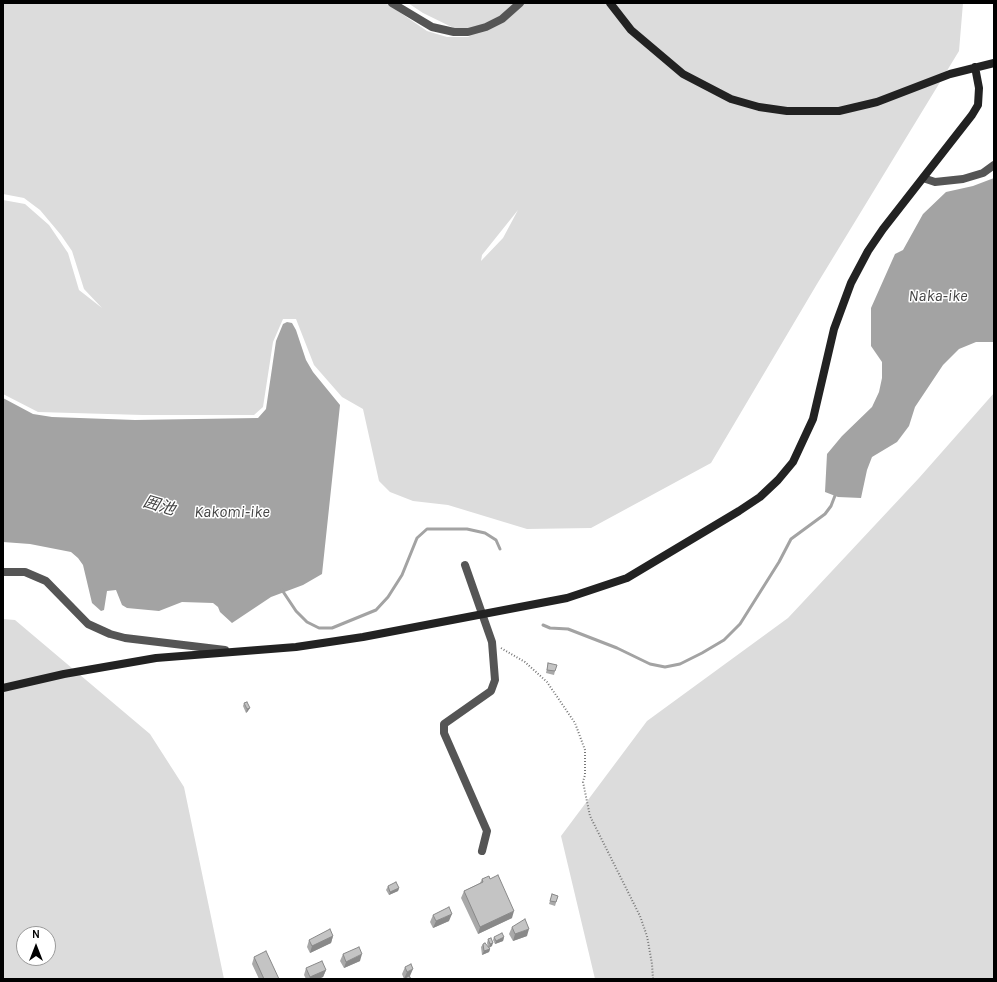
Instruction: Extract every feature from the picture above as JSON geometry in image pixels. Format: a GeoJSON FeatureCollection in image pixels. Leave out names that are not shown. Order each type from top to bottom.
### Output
{"type":"FeatureCollection","features":[{"type":"Feature","properties":{"kind":"street"},"geometry":{"type":"LineString","coordinates":[[392,3],[432,27],[454,32],[468,32],[486,27],[502,19],[520,3]]}},
{"type":"Feature","properties":{"kind":"street"},"geometry":{"type":"LineString","coordinates":[[610,3],[631,30],[683,74],[732,99],[760,107],[787,111],[839,111],[877,102],[975,67],[994,63]]}},
{"type":"Feature","properties":{"kind":"street"},"geometry":{"type":"LineString","coordinates":[[3,688],[119,664],[156,658],[296,647],[363,637],[567,598],[627,578],[739,511],[760,497],[778,480],[793,462],[813,419],[834,329],[851,283],[868,251],[883,229],[972,115],[978,105],[979,88],[975,67]]}},
{"type":"Feature","properties":{"kind":"street"},"geometry":{"type":"LineString","coordinates":[[923,178],[935,182],[963,178],[983,173],[994,165]]}},
{"type":"Feature","properties":{"kind":"street"},"geometry":{"type":"LineString","coordinates":[[465,565],[492,642],[495,680],[491,691],[444,724],[444,733],[487,831],[482,851]]}},
{"type":"Feature","properties":{"kind":"street"},"geometry":{"type":"LineString","coordinates":[[3,572],[25,572],[46,581],[88,624],[110,634],[124,638],[239,652]]}},
{"type":"Feature","properties":{"kind":"path"},"geometry":{"type":"LineString","coordinates":[[492,642],[525,662],[547,682],[575,723],[585,750],[585,775],[583,782],[590,816],[640,916],[651,957],[653,979]]}},
{"type":"Feature","properties":{"kind":"shaded area"},"geometry":{"type":"Polygon","coordinates":[[[3,3],[386,3],[427,31],[447,37],[468,37],[470,36],[423,13],[408,3],[963,3],[959,51],[817,284],[711,463],[591,528],[527,529],[448,505],[413,501],[390,492],[379,481],[363,409],[342,397],[314,365],[296,319],[283,319],[273,342],[263,407],[254,415],[143,415],[38,412],[3,394],[3,200],[25,204],[49,225],[68,253],[79,290],[102,308],[84,289],[72,251],[40,210],[24,198],[3,194],[3,3]],[[518,210],[482,255],[481,261],[503,238],[518,210]]]}},
{"type":"Feature","properties":{"kind":"shaded area"},"geometry":{"type":"Polygon","coordinates":[[[994,393],[994,979],[595,979],[561,836],[647,721],[788,618],[919,478],[994,393]]]}},
{"type":"Feature","properties":{"kind":"shaded area"},"geometry":{"type":"Polygon","coordinates":[[[3,619],[15,620],[150,734],[184,787],[224,979],[3,979],[3,619]]]}},
{"type":"Feature","properties":{"kind":"water","name":"Naka-ike"},"geometry":{"type":"Polygon","coordinates":[[[994,178],[994,342],[976,342],[959,349],[943,365],[915,407],[909,426],[897,442],[872,457],[867,470],[861,498],[838,497],[825,492],[827,454],[842,436],[872,407],[879,392],[882,378],[882,362],[871,346],[871,308],[895,254],[903,250],[923,214],[946,192],[973,186],[994,178]]]}},
{"type":"Feature","properties":{"kind":"water","name":"Kakomi-ike"},"geometry":{"type":"Polygon","coordinates":[[[287,322],[292,323],[296,330],[306,360],[313,372],[340,405],[322,574],[303,585],[271,597],[232,623],[213,603],[182,602],[159,611],[127,608],[122,605],[116,590],[107,591],[104,610],[101,611],[92,603],[83,565],[71,552],[30,544],[3,542],[3,398],[33,414],[52,417],[135,420],[258,418],[266,409],[276,341],[283,324],[287,322]]]}},
{"type":"Feature","properties":{"kind":"building"},"geometry":{"type":"Polygon","coordinates":[[[548,663],[557,665],[555,671],[547,670],[548,663]]]}},
{"type":"Feature","properties":{"kind":"building"},"geometry":{"type":"Polygon","coordinates":[[[247,702],[250,708],[247,709],[244,703],[247,702]]]}},
{"type":"Feature","properties":{"kind":"building"},"geometry":{"type":"Polygon","coordinates":[[[498,875],[514,911],[480,927],[464,891],[483,882],[482,879],[489,876],[490,879],[498,875]]]}},
{"type":"Feature","properties":{"kind":"building"},"geometry":{"type":"Polygon","coordinates":[[[396,882],[399,888],[390,892],[388,886],[396,882]]]}},
{"type":"Feature","properties":{"kind":"building"},"geometry":{"type":"Polygon","coordinates":[[[552,894],[558,896],[556,902],[550,901],[552,894]]]}},
{"type":"Feature","properties":{"kind":"building"},"geometry":{"type":"Polygon","coordinates":[[[449,907],[452,914],[436,921],[433,915],[449,907]]]}},
{"type":"Feature","properties":{"kind":"building"},"geometry":{"type":"Polygon","coordinates":[[[525,919],[529,929],[515,934],[512,927],[525,919]]]}},
{"type":"Feature","properties":{"kind":"building"},"geometry":{"type":"Polygon","coordinates":[[[330,929],[333,936],[312,946],[309,940],[330,929]]]}},
{"type":"Feature","properties":{"kind":"building"},"geometry":{"type":"Polygon","coordinates":[[[502,933],[504,937],[496,941],[494,937],[502,933]]]}},
{"type":"Feature","properties":{"kind":"building"},"geometry":{"type":"Polygon","coordinates":[[[491,938],[493,943],[490,944],[488,939],[491,938]]]}},
{"type":"Feature","properties":{"kind":"building"},"geometry":{"type":"Polygon","coordinates":[[[485,943],[490,949],[484,951],[483,944],[485,943]]]}},
{"type":"Feature","properties":{"kind":"building"},"geometry":{"type":"Polygon","coordinates":[[[359,947],[362,954],[346,962],[343,954],[359,947]]]}},
{"type":"Feature","properties":{"kind":"building"},"geometry":{"type":"Polygon","coordinates":[[[266,951],[279,979],[264,979],[254,957],[266,951]]]}},
{"type":"Feature","properties":{"kind":"building"},"geometry":{"type":"Polygon","coordinates":[[[322,961],[326,970],[310,977],[306,968],[322,961]]]}},
{"type":"Feature","properties":{"kind":"building"},"geometry":{"type":"Polygon","coordinates":[[[411,964],[413,969],[407,972],[405,967],[411,964]]]}},
{"type":"Feature","properties":{"kind":"building"},"geometry":{"type":"Polygon","coordinates":[[[409,976],[411,979],[405,979],[405,978],[409,976]]]}},
{"type":"Feature","properties":{"kind":"waterway"},"geometry":{"type":"LineString","coordinates":[[543,625],[550,628],[568,629],[617,648],[650,664],[665,667],[680,664],[724,640],[740,624],[779,562],[791,539],[825,514],[831,506],[836,493]]}},
{"type":"Feature","properties":{"kind":"waterway"},"geometry":{"type":"LineString","coordinates":[[282,590],[296,611],[307,622],[319,628],[332,628],[376,610],[388,597],[402,575],[417,538],[427,529],[467,529],[485,533],[496,540],[500,549]]}},
{"type":"Feature","properties":{"kind":"water label","name":"囲池"},"geometry":{"type":"Point","coordinates":[159,506]}}]}
